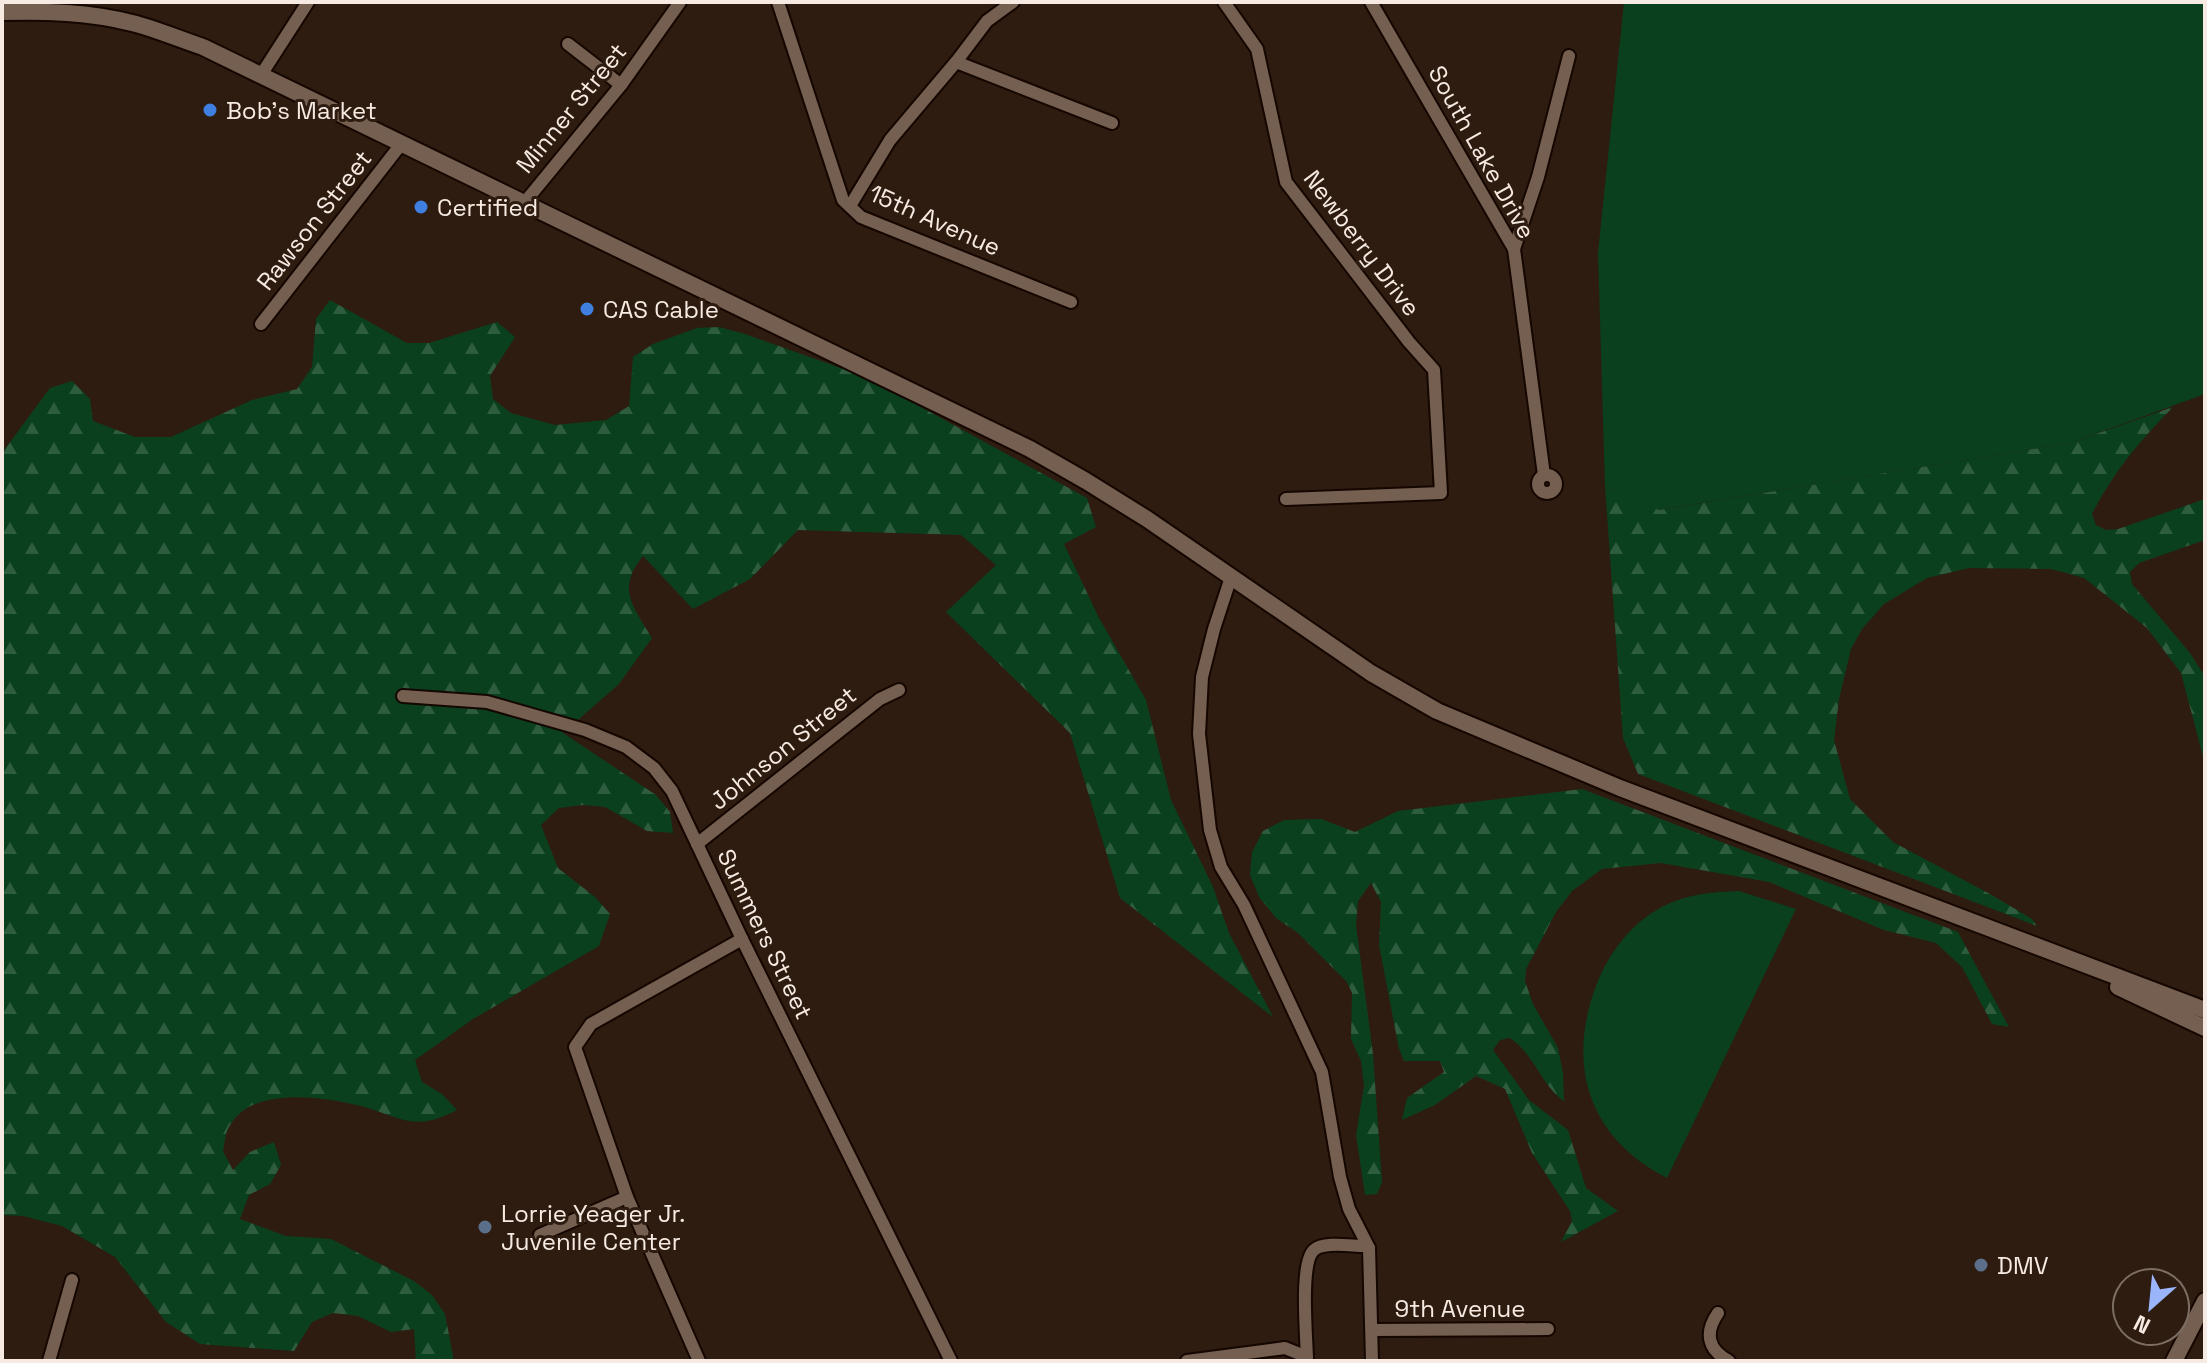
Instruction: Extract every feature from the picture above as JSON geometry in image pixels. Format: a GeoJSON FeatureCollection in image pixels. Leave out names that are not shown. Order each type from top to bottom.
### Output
{"type":"FeatureCollection","features":[{"type":"Feature","properties":{"kind":"main road"},"geometry":{"type":"LineString","coordinates":[[2,12],[53,7],[135,23],[203,47],[1030,449],[1098,488],[1371,673],[1458,721],[1620,788],[2205,1010]]}},
{"type":"Feature","properties":{"kind":"main road"},"geometry":{"type":"LineString","coordinates":[[2080,963],[2205,997]]}},
{"type":"Feature","properties":{"kind":"main road"},"geometry":{"type":"LineString","coordinates":[[2080,963],[2102,980],[2205,1028]]}},
{"type":"Feature","properties":{"kind":"main road"},"geometry":{"type":"LineString","coordinates":[[2174,1361],[2205,1301]]}},
{"type":"Feature","properties":{"kind":"street"},"geometry":{"type":"LineString","coordinates":[[261,75],[308,2]]}},
{"type":"Feature","properties":{"kind":"street","name":"Minner Street"},"geometry":{"type":"LineString","coordinates":[[525,202],[621,85],[680,2]]}},
{"type":"Feature","properties":{"kind":"street","name":"15th Avenue"},"geometry":{"type":"LineString","coordinates":[[778,2],[843,200],[861,217],[1071,302]]}},
{"type":"Feature","properties":{"kind":"street"},"geometry":{"type":"LineString","coordinates":[[850,206],[890,140],[987,21],[1013,2]]}},
{"type":"Feature","properties":{"kind":"street","name":"Newberry Drive"},"geometry":{"type":"LineString","coordinates":[[1224,2],[1257,49],[1286,182],[1434,370],[1441,493],[1286,499]]}},
{"type":"Feature","properties":{"kind":"street","name":"South Lake Drive"},"geometry":{"type":"LineString","coordinates":[[1371,2],[1514,249],[1544,475]]}},
{"type":"Feature","properties":{"kind":"street"},"geometry":{"type":"LineString","coordinates":[[568,44],[621,85]]}},
{"type":"Feature","properties":{"kind":"street"},"geometry":{"type":"LineString","coordinates":[[1514,249],[1538,177],[1569,56]]}},
{"type":"Feature","properties":{"kind":"street"},"geometry":{"type":"LineString","coordinates":[[956,62],[1112,123]]}},
{"type":"Feature","properties":{"kind":"street","name":"Rawson Street"},"geometry":{"type":"LineString","coordinates":[[261,324],[402,143]]}},
{"type":"Feature","properties":{"kind":"street"},"geometry":{"type":"LineString","coordinates":[[1231,577],[1202,677],[1199,734],[1210,830],[1221,867],[1266,950],[1322,1072],[1340,1177],[1349,1209],[1369,1248],[1372,1361]]}},
{"type":"Feature","properties":{"kind":"street","name":"Johnson Street"},"geometry":{"type":"LineString","coordinates":[[697,844],[880,699],[899,690]]}},
{"type":"Feature","properties":{"kind":"street","name":"Summers Street"},"geometry":{"type":"LineString","coordinates":[[403,696],[487,702],[585,730],[626,747],[654,768],[672,791],[951,1361]]}},
{"type":"Feature","properties":{"kind":"street"},"geometry":{"type":"LineString","coordinates":[[699,1361],[627,1197],[575,1047],[591,1024],[742,939]]}},
{"type":"Feature","properties":{"kind":"street"},"geometry":{"type":"LineString","coordinates":[[540,1235],[627,1197]]}},
{"type":"Feature","properties":{"kind":"street"},"geometry":{"type":"LineString","coordinates":[[1187,1361],[1285,1348],[1307,1359],[1306,1271],[1311,1255],[1321,1247],[1369,1248]]}},
{"type":"Feature","properties":{"kind":"street"},"geometry":{"type":"LineString","coordinates":[[49,1361],[72,1280]]}},
{"type":"Feature","properties":{"kind":"street"},"geometry":{"type":"LineString","coordinates":[[1718,1313],[1708,1339],[1717,1355],[1729,1361]]}},
{"type":"Feature","properties":{"kind":"street","name":"9th Avenue"},"geometry":{"type":"LineString","coordinates":[[1372,1330],[1548,1329]]}},
{"type":"Feature","properties":{"kind":"green space"},"geometry":{"type":"Polygon","coordinates":[[[1624,2],[2205,2],[2205,394],[2070,443],[1658,510],[1605,486],[1598,253],[1624,2]]]}},
{"type":"Feature","properties":{"kind":"green space"},"geometry":{"type":"Polygon","coordinates":[[[330,300],[407,343],[429,343],[497,322],[515,337],[490,376],[493,399],[511,413],[555,425],[606,420],[629,406],[633,357],[653,344],[697,328],[719,327],[742,333],[866,377],[1087,498],[1096,527],[1064,544],[1098,616],[1146,700],[1171,800],[1213,887],[1229,933],[1273,1017],[1120,898],[1070,733],[946,612],[996,565],[961,535],[798,530],[750,579],[693,609],[643,556],[635,568],[630,578],[630,597],[652,638],[619,684],[563,733],[656,795],[670,812],[673,833],[647,831],[605,807],[583,805],[559,808],[541,825],[558,868],[595,897],[610,914],[599,946],[473,1019],[415,1060],[422,1082],[442,1094],[457,1110],[434,1120],[416,1122],[346,1103],[289,1097],[254,1105],[239,1114],[228,1129],[223,1151],[233,1170],[250,1152],[274,1142],[281,1165],[270,1184],[249,1195],[240,1219],[286,1236],[331,1239],[414,1281],[432,1295],[445,1314],[454,1361],[416,1361],[414,1329],[391,1332],[358,1316],[333,1313],[312,1322],[294,1351],[200,1344],[166,1322],[115,1257],[62,1226],[23,1216],[2,1215],[2,453],[50,388],[72,381],[90,399],[93,421],[135,437],[171,437],[252,400],[297,389],[312,367],[316,319],[330,300]]]}},
{"type":"Feature","properties":{"kind":"green space"},"geometry":{"type":"Polygon","coordinates":[[[2173,407],[2128,458],[2092,514],[2096,525],[2106,530],[2118,529],[2205,499],[2205,540],[2139,563],[2130,572],[2132,584],[2190,653],[2205,677],[2205,764],[2181,673],[2147,628],[2084,578],[2051,569],[1969,568],[1927,578],[1884,604],[1862,629],[1851,649],[1839,699],[1834,740],[1850,799],[1893,842],[1990,894],[2032,919],[2037,926],[1638,774],[1623,738],[1605,486],[1659,510],[2070,443],[2173,407]]]}},
{"type":"Feature","properties":{"kind":"green space"},"geometry":{"type":"Polygon","coordinates":[[[1582,789],[1958,932],[2009,1027],[1992,1024],[1962,967],[1936,943],[1884,930],[1769,882],[1661,863],[1602,869],[1572,891],[1556,912],[1526,969],[1525,981],[1533,1004],[1558,1048],[1564,1101],[1510,1038],[1500,1040],[1493,1050],[1529,1100],[1568,1130],[1586,1188],[1618,1211],[1561,1242],[1572,1221],[1570,1211],[1532,1153],[1505,1089],[1476,1076],[1435,1105],[1402,1120],[1407,1098],[1444,1072],[1440,1061],[1404,1061],[1399,1049],[1379,945],[1381,902],[1371,883],[1358,901],[1356,925],[1373,1054],[1382,1182],[1377,1194],[1365,1195],[1356,1135],[1364,1086],[1361,1061],[1351,1039],[1352,993],[1347,982],[1298,933],[1276,918],[1259,897],[1250,875],[1252,852],[1263,831],[1284,820],[1321,819],[1355,832],[1398,811],[1582,789]]]}},
{"type":"Feature","properties":{"kind":"green space"},"geometry":{"type":"Polygon","coordinates":[[[1739,891],[1796,909],[1667,1178],[1640,1162],[1602,1121],[1591,1097],[1585,1071],[1583,1044],[1587,1016],[1607,962],[1622,940],[1640,922],[1680,899],[1739,891]]]}},
{"type":"Feature","properties":{"kind":"place","name":"Bob's Market"},"geometry":{"type":"Point","coordinates":[210,110]}},
{"type":"Feature","properties":{"kind":"place","name":"Certified"},"geometry":{"type":"Point","coordinates":[421,207]}},
{"type":"Feature","properties":{"kind":"place","name":"CAS Cable"},"geometry":{"type":"Point","coordinates":[587,309]}},
{"type":"Feature","properties":{"kind":"place","name":"Lorrie Yeager Jr. Juvenile Center"},"geometry":{"type":"Point","coordinates":[485,1227]}},
{"type":"Feature","properties":{"kind":"place","name":"DMV"},"geometry":{"type":"Point","coordinates":[1981,1265]}}]}
